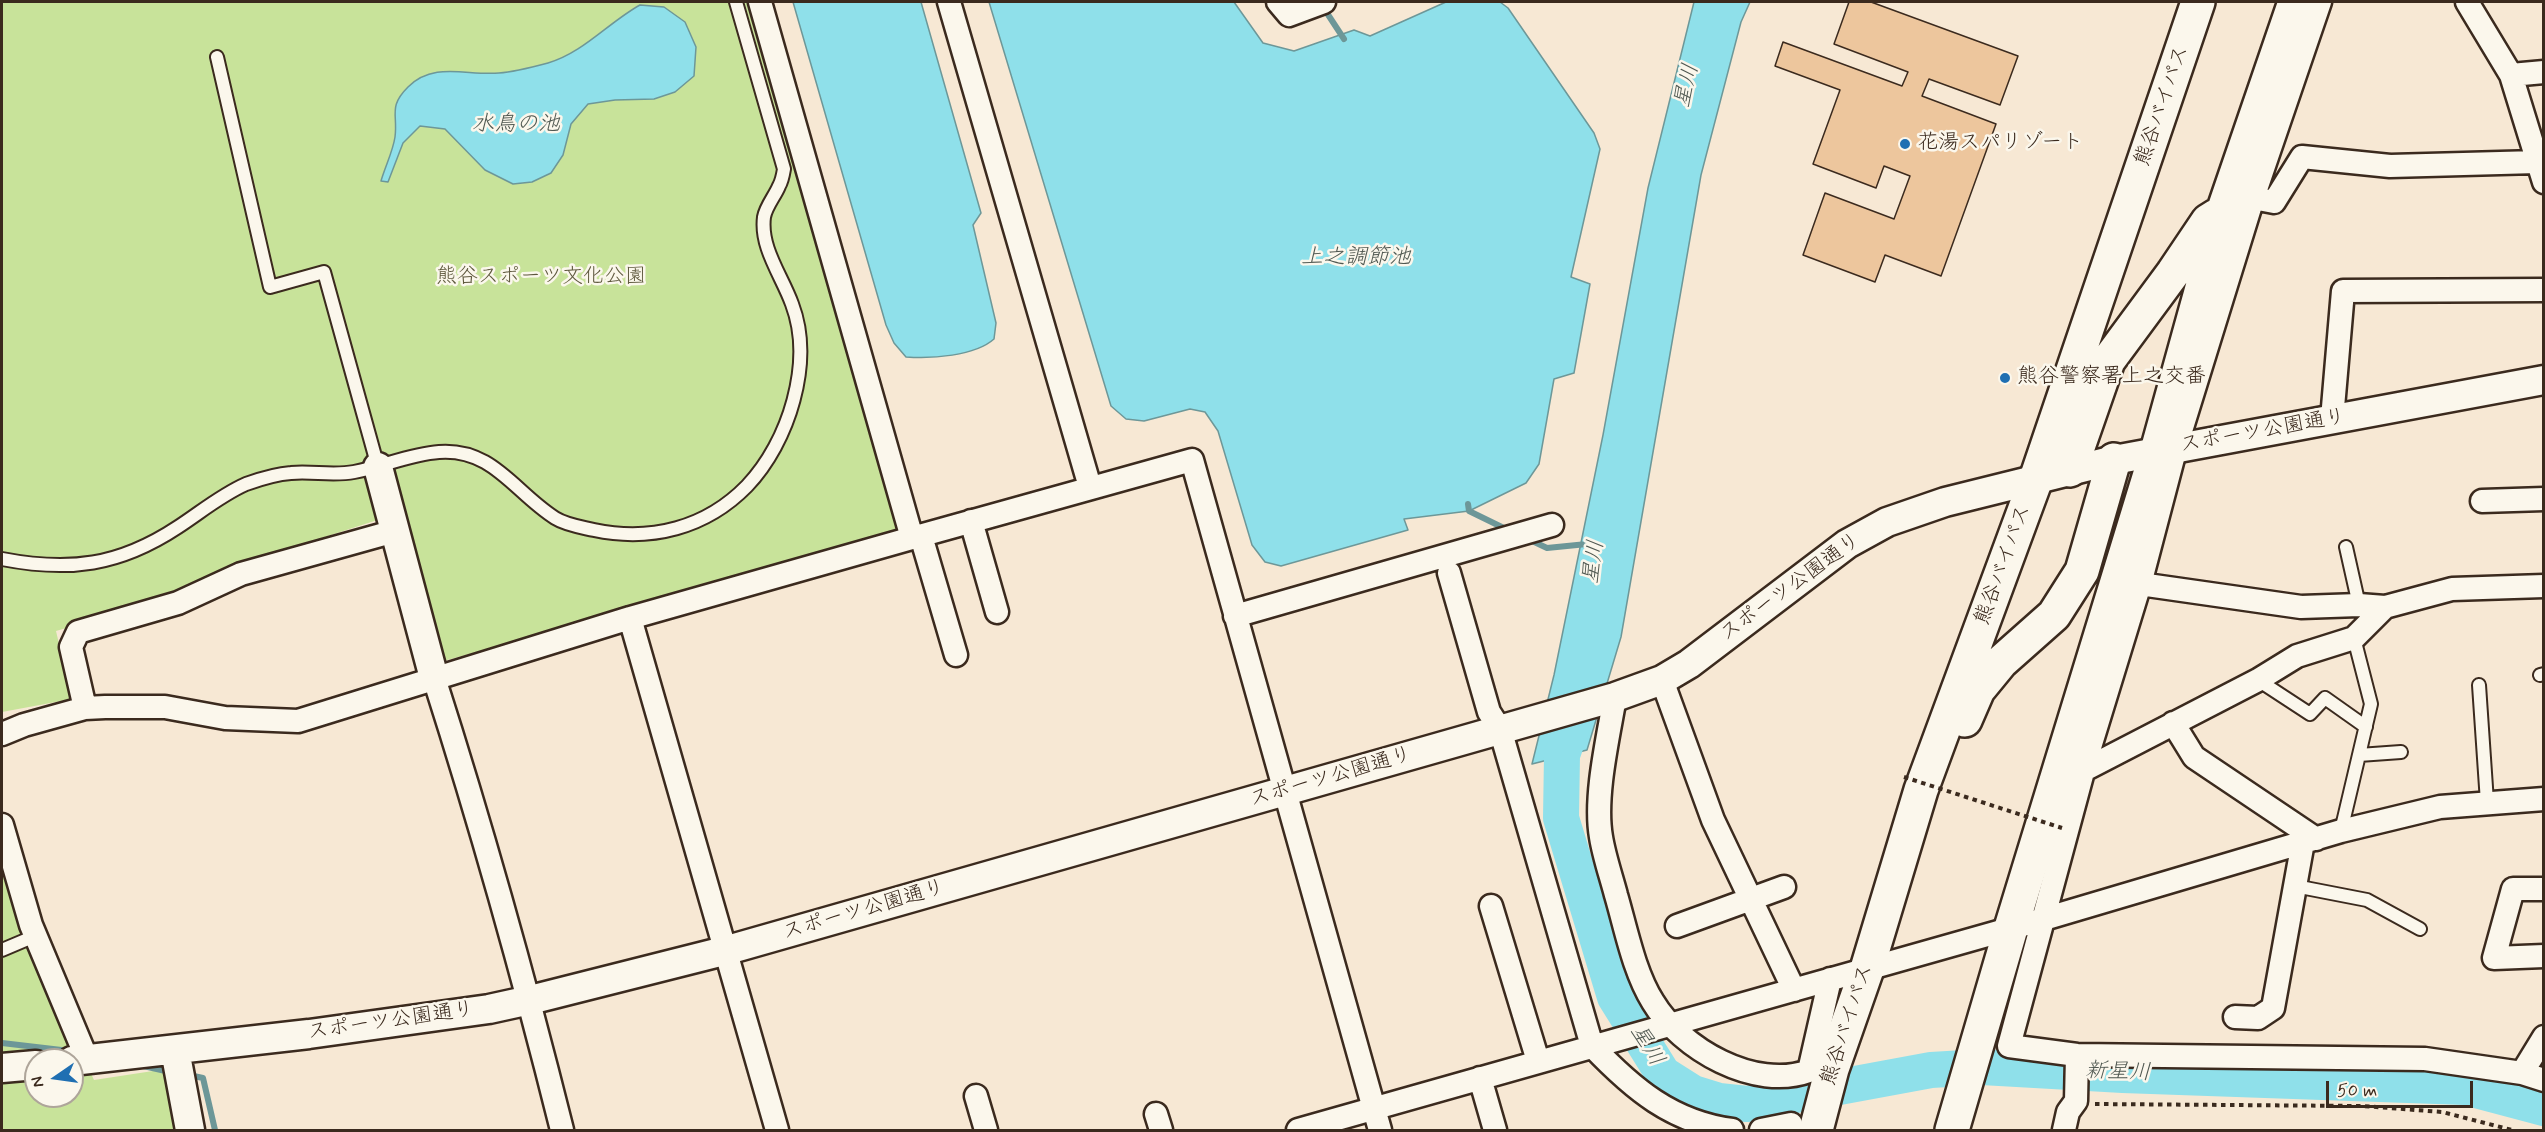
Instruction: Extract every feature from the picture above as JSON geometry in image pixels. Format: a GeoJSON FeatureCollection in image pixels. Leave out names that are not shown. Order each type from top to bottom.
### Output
{"type":"FeatureCollection","features":[{"type":"Feature","properties":{"kind":"highway","name":"熊谷バイパス"},"geometry":{"type":"LineString","coordinates":[[1808,1126],[1832,1069],[1867,969],[1915,811],[2036,479],[2198,2]]}},
{"type":"Feature","properties":{"kind":"highway"},"geometry":{"type":"LineString","coordinates":[[1956,1117],[2011,928],[2166,449],[2223,212],[2295,2]]}},
{"type":"Feature","properties":{"kind":"highway"},"geometry":{"type":"LineString","coordinates":[[2070,470],[2108,361],[2208,221],[2223,212]]}},
{"type":"Feature","properties":{"kind":"highway"},"geometry":{"type":"LineString","coordinates":[[1915,811],[1935,797],[1978,690],[2001,662],[2054,615],[2082,571],[2114,460]]}},
{"type":"Feature","properties":{"kind":"street"},"geometry":{"type":"LineString","coordinates":[[760,2],[916,537],[956,655]]}},
{"type":"Feature","properties":{"kind":"street"},"geometry":{"type":"LineString","coordinates":[[949,2],[1090,487]]}},
{"type":"Feature","properties":{"kind":"street"},"geometry":{"type":"LineString","coordinates":[[1278,2],[1289,15],[1324,2]]}},
{"type":"Feature","properties":{"kind":"street"},"geometry":{"type":"LineString","coordinates":[[2320,2],[2166,449],[2140,584],[2084,770],[2009,1046],[2076,1055],[2425,1059],[2533,1076],[2544,1037]]}},
{"type":"Feature","properties":{"kind":"street"},"geometry":{"type":"LineString","coordinates":[[2253,198],[2274,202],[2302,157],[2390,166],[2540,172],[2511,75],[2467,2]]}},
{"type":"Feature","properties":{"kind":"street"},"geometry":{"type":"LineString","coordinates":[[2511,75],[2544,72]]}},
{"type":"Feature","properties":{"kind":"street"},"geometry":{"type":"LineString","coordinates":[[2332,420],[2343,291],[2544,290]]}},
{"type":"Feature","properties":{"kind":"street","name":"スポーツ公園通り"},"geometry":{"type":"LineString","coordinates":[[84,1059],[439,1016],[530,1000],[724,951],[1615,697],[1662,680],[1689,664],[1847,544],[1887,522],[1945,502],[2070,470],[2166,449],[2544,380]]}},
{"type":"Feature","properties":{"kind":"street"},"geometry":{"type":"LineString","coordinates":[[2,734],[24,724],[85,708],[165,707],[225,718],[298,721],[630,618],[1192,460],[1380,1131]]}},
{"type":"Feature","properties":{"kind":"street"},"geometry":{"type":"LineString","coordinates":[[378,467],[434,678],[471,794],[530,1000],[562,1131]]}},
{"type":"Feature","properties":{"kind":"street"},"geometry":{"type":"LineString","coordinates":[[2482,501],[2544,499]]}},
{"type":"Feature","properties":{"kind":"street"},"geometry":{"type":"LineString","coordinates":[[971,521],[997,612]]}},
{"type":"Feature","properties":{"kind":"street"},"geometry":{"type":"LineString","coordinates":[[1236,616],[1552,525]]}},
{"type":"Feature","properties":{"kind":"street"},"geometry":{"type":"LineString","coordinates":[[85,708],[71,647],[78,632],[178,603],[241,574],[395,531]]}},
{"type":"Feature","properties":{"kind":"street"},"geometry":{"type":"LineString","coordinates":[[1449,573],[1489,712],[1507,727],[1592,1046],[1625,1080],[1680,1116],[1706,1127],[1732,1131]]}},
{"type":"Feature","properties":{"kind":"street"},"geometry":{"type":"LineString","coordinates":[[2140,584],[2301,607],[2359,605],[2385,607],[2452,589],[2544,586]]}},
{"type":"Feature","properties":{"kind":"street"},"geometry":{"type":"LineString","coordinates":[[2084,770],[2258,680],[2297,656],[2354,638],[2385,607]]}},
{"type":"Feature","properties":{"kind":"street"},"geometry":{"type":"LineString","coordinates":[[630,618],[777,1131]]}},
{"type":"Feature","properties":{"kind":"street"},"geometry":{"type":"LineString","coordinates":[[1662,680],[1713,820],[1794,990]]}},
{"type":"Feature","properties":{"kind":"street"},"geometry":{"type":"LineString","coordinates":[[1615,697],[1599,806],[1601,837],[1633,956],[1653,1003],[1694,1045],[1718,1061],[1753,1074],[1792,1077],[1809,1071],[1830,979]]}},
{"type":"Feature","properties":{"kind":"street"},"geometry":{"type":"LineString","coordinates":[[2173,723],[2194,757],[2309,841]]}},
{"type":"Feature","properties":{"kind":"street"},"geometry":{"type":"LineString","coordinates":[[1306,1129],[1538,1061],[1673,1025],[2044,919],[2341,831],[2440,807],[2544,799]]}},
{"type":"Feature","properties":{"kind":"street"},"geometry":{"type":"LineString","coordinates":[[2,825],[35,936],[75,1048]]}},
{"type":"Feature","properties":{"kind":"street"},"geometry":{"type":"LineString","coordinates":[[2235,1017],[2258,1018],[2273,1008],[2295,886],[2309,841]]}},
{"type":"Feature","properties":{"kind":"street"},"geometry":{"type":"LineString","coordinates":[[1677,926],[1784,887]]}},
{"type":"Feature","properties":{"kind":"street"},"geometry":{"type":"LineString","coordinates":[[2544,889],[2513,889],[2494,958],[2544,956]]}},
{"type":"Feature","properties":{"kind":"street"},"geometry":{"type":"LineString","coordinates":[[1491,906],[1538,1061]]}},
{"type":"Feature","properties":{"kind":"street"},"geometry":{"type":"LineString","coordinates":[[175,1050],[190,1131]]}},
{"type":"Feature","properties":{"kind":"street"},"geometry":{"type":"LineString","coordinates":[[2064,1131],[2068,1112],[2083,1102],[2076,1055]]}},
{"type":"Feature","properties":{"kind":"street"},"geometry":{"type":"LineString","coordinates":[[2,1068],[24,1066]]}},
{"type":"Feature","properties":{"kind":"street"},"geometry":{"type":"LineString","coordinates":[[1480,1078],[1495,1131]]}},
{"type":"Feature","properties":{"kind":"street"},"geometry":{"type":"LineString","coordinates":[[976,1096],[986,1131]]}},
{"type":"Feature","properties":{"kind":"street"},"geometry":{"type":"LineString","coordinates":[[1761,1131],[1808,1126]]}},
{"type":"Feature","properties":{"kind":"lane"},"geometry":{"type":"LineString","coordinates":[[2,559],[48,566],[74,566],[105,561],[174,530],[215,500],[249,483],[292,472],[351,473],[438,452],[473,456],[493,465],[533,503],[559,521],[606,532],[633,535],[665,532],[696,523],[721,509],[767,462],[794,397],[801,368],[800,330],[792,304],[767,251],[764,216],[780,185],[784,170],[736,2]]}},
{"type":"Feature","properties":{"kind":"lane"},"geometry":{"type":"LineString","coordinates":[[218,57],[270,287],[324,272],[378,467]]}},
{"type":"Feature","properties":{"kind":"lane"},"geometry":{"type":"LineString","coordinates":[[2346,547],[2359,605]]}},
{"type":"Feature","properties":{"kind":"lane"},"geometry":{"type":"LineString","coordinates":[[2341,831],[2371,704],[2354,638]]}},
{"type":"Feature","properties":{"kind":"lane"},"geometry":{"type":"LineString","coordinates":[[2258,680],[2310,714],[2325,698],[2366,727]]}},
{"type":"Feature","properties":{"kind":"lane"},"geometry":{"type":"LineString","coordinates":[[2479,685],[2487,802]]}},
{"type":"Feature","properties":{"kind":"lane"},"geometry":{"type":"LineString","coordinates":[[2359,755],[2401,752]]}},
{"type":"Feature","properties":{"kind":"lane"},"geometry":{"type":"LineString","coordinates":[[2295,886],[2367,900],[2420,929]]}},
{"type":"Feature","properties":{"kind":"lane"},"geometry":{"type":"LineString","coordinates":[[2,951],[35,936]]}},
{"type":"Feature","properties":{"kind":"path"},"geometry":{"type":"LineString","coordinates":[[1904,777],[2062,828]]}},
{"type":"Feature","properties":{"kind":"path"},"geometry":{"type":"LineString","coordinates":[[2083,1102],[2363,1106],[2442,1112],[2512,1131]]}},
{"type":"Feature","properties":{"kind":"green space","name":"熊谷スポーツ文化公園"},"geometry":{"type":"Polygon","coordinates":[[[2,2],[750,2],[902,535],[440,662],[396,514],[235,566],[162,600],[56,631],[72,699],[2,712],[2,2]]]}},
{"type":"Feature","properties":{"kind":"green space"},"geometry":{"type":"Polygon","coordinates":[[[2,846],[21,926],[79,1048],[24,1048],[24,1108],[84,1108],[84,1059],[94,1080],[166,1069],[178,1130],[2,1130],[2,846]]]}},
{"type":"Feature","properties":{"kind":"water"},"geometry":{"type":"Polygon","coordinates":[[[793,2],[921,2],[981,213],[973,225],[996,323],[994,339],[986,345],[964,353],[940,357],[906,357],[894,343],[886,325],[793,2]]]}},
{"type":"Feature","properties":{"kind":"water","name":"上之調節池"},"geometry":{"type":"Polygon","coordinates":[[[989,2],[1234,2],[1263,43],[1294,51],[1354,30],[1370,36],[1446,2],[1500,2],[1508,8],[1594,133],[1600,149],[1571,277],[1590,284],[1574,373],[1554,379],[1539,464],[1526,483],[1469,511],[1404,519],[1408,530],[1281,566],[1265,562],[1252,545],[1218,431],[1205,412],[1190,409],[1144,421],[1126,419],[1111,406],[989,2]]]}},
{"type":"Feature","properties":{"kind":"water","name":"星川"},"geometry":{"type":"Polygon","coordinates":[[[1694,2],[1750,2],[1741,22],[1701,175],[1621,637],[1587,750],[1532,764],[1554,675],[1603,435],[1648,188],[1694,2]]]}},
{"type":"Feature","properties":{"kind":"water","name":"水鳥の池"},"geometry":{"type":"Polygon","coordinates":[[[640,5],[664,7],[685,22],[696,47],[694,76],[675,92],[654,99],[615,100],[588,104],[571,124],[563,155],[551,173],[532,182],[513,184],[485,170],[445,129],[420,126],[403,143],[388,182],[381,181],[394,142],[395,111],[398,100],[418,79],[440,72],[499,73],[548,63],[573,52],[640,5]]]}},
{"type":"Feature","properties":{"kind":"building","name":"花湯スパリゾート"},"geometry":{"type":"Polygon","coordinates":[[[1849,2],[1871,2],[2018,56],[2000,105],[1929,79],[1922,96],[1996,124],[1941,276],[1885,255],[1875,282],[1803,255],[1825,193],[1894,219],[1910,176],[1884,166],[1876,188],[1813,164],[1840,90],[1775,66],[1783,42],[1902,86],[1908,72],[1834,44],[1849,2]]]}},
{"type":"Feature","properties":{"kind":"waterway"},"geometry":{"type":"LineString","coordinates":[[1323,7],[1344,39]]}},
{"type":"Feature","properties":{"kind":"waterway"},"geometry":{"type":"LineString","coordinates":[[1468,504],[1469,511],[1510,531]]}},
{"type":"Feature","properties":{"kind":"waterway","name":"星川"},"geometry":{"type":"LineString","coordinates":[[1528,539],[1547,548],[1587,544]]}},
{"type":"Feature","properties":{"kind":"waterway","name":"新星川"},"geometry":{"type":"LineString","coordinates":[[1578,709],[1562,755],[1561,818],[1615,997],[1663,1074],[1693,1093],[1719,1101],[1747,1104],[1931,1070],[1982,1067],[2123,1075],[2465,1087],[2544,1108]]}},
{"type":"Feature","properties":{"kind":"waterway"},"geometry":{"type":"LineString","coordinates":[[2,1043],[44,1048]]}},
{"type":"Feature","properties":{"kind":"waterway"},"geometry":{"type":"LineString","coordinates":[[139,1065],[170,1072]]}},
{"type":"Feature","properties":{"kind":"waterway"},"geometry":{"type":"LineString","coordinates":[[189,1075],[203,1078],[215,1130]]}},
{"type":"Feature","properties":{"kind":"waterway"},"geometry":{"type":"LineString","coordinates":[[1693,1093],[1693,1115]]}},
{"type":"Feature","properties":{"kind":"place","name":"花湯スパリゾート"},"geometry":{"type":"Point","coordinates":[1905,144]}},
{"type":"Feature","properties":{"kind":"place","name":"熊谷警察署上之交番"},"geometry":{"type":"Point","coordinates":[2005,378]}}]}
